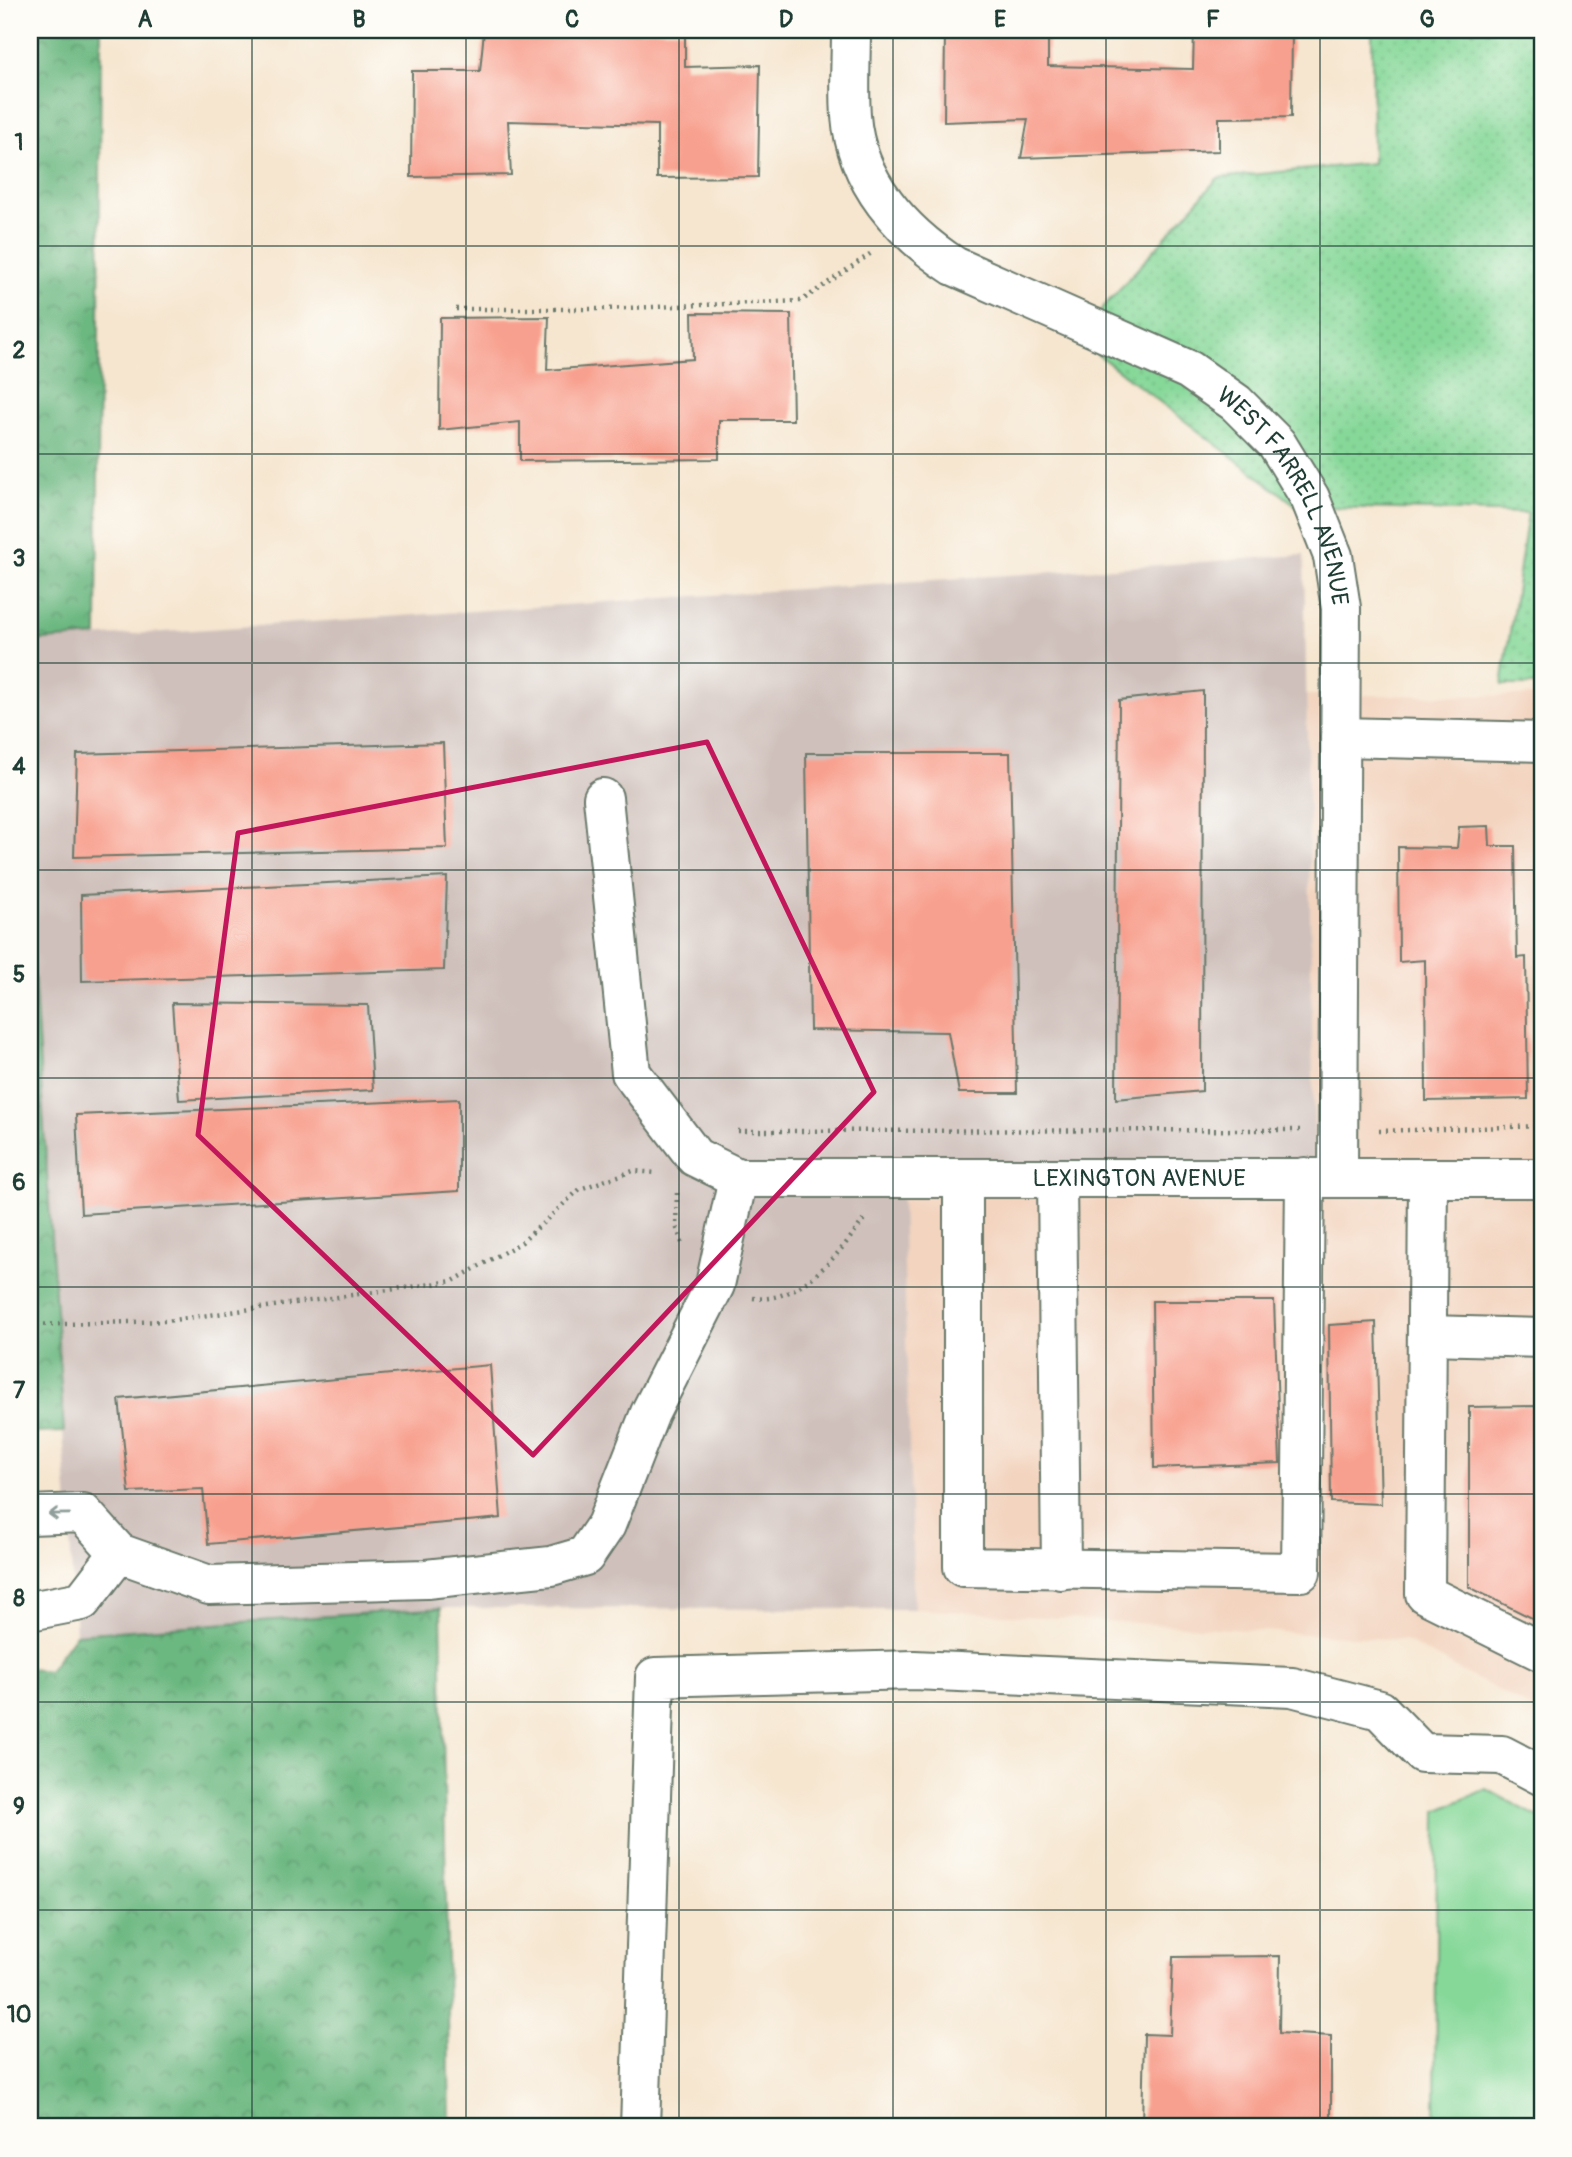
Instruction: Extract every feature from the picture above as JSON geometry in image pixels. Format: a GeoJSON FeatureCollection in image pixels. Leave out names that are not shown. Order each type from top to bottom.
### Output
{"type":"FeatureCollection","features":[{"type":"Feature","properties":{"kind":"street","name":"WEST FARRELL AVENUE"},"geometry":{"type":"LineString","coordinates":[[851,30],[851,118],[860,157],[886,207],[920,243],[954,266],[1189,370],[1236,403],[1277,444],[1310,498],[1333,556],[1341,608],[1340,737],[1322,1177],[1301,1572],[1061,1570]]}},
{"type":"Feature","properties":{"kind":"street"},"geometry":{"type":"LineString","coordinates":[[1340,737],[1542,742]]}},
{"type":"Feature","properties":{"kind":"street"},"geometry":{"type":"LineString","coordinates":[[30,1515],[83,1513],[119,1553],[209,1585],[426,1579],[551,1566],[585,1556],[606,1525],[650,1413],[715,1285],[738,1178],[695,1157],[631,1073],[603,798]]}},
{"type":"Feature","properties":{"kind":"street","name":"LEXINGTON AVENUE"},"geometry":{"type":"LineString","coordinates":[[738,1178],[1542,1178]]}},
{"type":"Feature","properties":{"kind":"street"},"geometry":{"type":"LineString","coordinates":[[963,1178],[963,1567],[1061,1570],[1057,1178]]}},
{"type":"Feature","properties":{"kind":"street"},"geometry":{"type":"LineString","coordinates":[[1428,1178],[1425,1594],[1542,1652]]}},
{"type":"Feature","properties":{"kind":"street"},"geometry":{"type":"LineString","coordinates":[[1427,1335],[1542,1338]]}},
{"type":"Feature","properties":{"kind":"street"},"geometry":{"type":"LineString","coordinates":[[30,1611],[82,1601],[119,1553]]}},
{"type":"Feature","properties":{"kind":"street"},"geometry":{"type":"LineString","coordinates":[[640,2127],[655,1677],[914,1670],[1292,1687],[1380,1710],[1422,1753],[1502,1755],[1542,1776]]}},
{"type":"Feature","properties":{"kind":"path"},"geometry":{"type":"LineString","coordinates":[[456,309],[603,309],[801,301],[874,251]]}},
{"type":"Feature","properties":{"kind":"path"},"geometry":{"type":"LineString","coordinates":[[1377,1118],[1377,1131],[1542,1126]]}},
{"type":"Feature","properties":{"kind":"path"},"geometry":{"type":"LineString","coordinates":[[30,1325],[166,1321],[453,1281],[522,1242],[580,1189],[632,1171],[670,1174]]}},
{"type":"Feature","properties":{"kind":"highlighted area"},"geometry":{"type":"Polygon","coordinates":[[[707,742],[874,1092],[533,1455],[198,1135],[238,833],[707,742]]]}},
{"type":"Feature","properties":{"kind":"shaded area"},"geometry":{"type":"Polygon","coordinates":[[[1304,555],[1315,1189],[902,1195],[914,1609],[441,1608],[76,1634],[30,915],[30,641],[1304,555]]]}},
{"type":"Feature","properties":{"kind":"shaded area"},"geometry":{"type":"Polygon","coordinates":[[[1307,695],[1542,696],[1542,1714],[1404,1640],[914,1609],[902,1195],[1315,1189],[1307,695]]]}},
{"type":"Feature","properties":{"kind":"green space"},"geometry":{"type":"Polygon","coordinates":[[[30,30],[101,30],[97,636],[30,641],[30,30]]]}},
{"type":"Feature","properties":{"kind":"green space"},"geometry":{"type":"Polygon","coordinates":[[[1372,30],[1542,30],[1542,685],[1502,685],[1528,513],[1297,506],[1076,338],[1218,178],[1373,163],[1372,30]]]}},
{"type":"Feature","properties":{"kind":"green space"},"geometry":{"type":"Polygon","coordinates":[[[30,915],[64,1432],[30,1433],[30,915]]]}},
{"type":"Feature","properties":{"kind":"green space"},"geometry":{"type":"Polygon","coordinates":[[[441,1608],[450,2127],[30,2127],[30,1669],[49,1671],[76,1634],[441,1608]]]}},
{"type":"Feature","properties":{"kind":"green space"},"geometry":{"type":"Polygon","coordinates":[[[1486,1789],[1542,1819],[1542,2127],[1435,2127],[1437,1811],[1486,1789]]]}},
{"type":"Feature","properties":{"kind":"building"},"geometry":{"type":"Polygon","coordinates":[[[685,30],[685,67],[760,65],[758,177],[657,178],[657,125],[508,121],[511,175],[411,177],[412,71],[480,71],[484,31],[685,30]]]}},
{"type":"Feature","properties":{"kind":"building"},"geometry":{"type":"Polygon","coordinates":[[[945,30],[1048,30],[1048,66],[1193,69],[1194,30],[1292,30],[1291,117],[1219,118],[1219,151],[1021,158],[1028,119],[944,122],[945,30]]]}},
{"type":"Feature","properties":{"kind":"building"},"geometry":{"type":"Polygon","coordinates":[[[692,313],[791,314],[793,420],[719,420],[719,459],[520,461],[520,422],[439,430],[440,318],[549,317],[547,370],[693,359],[692,313]]]}},
{"type":"Feature","properties":{"kind":"building"},"geometry":{"type":"Polygon","coordinates":[[[1203,691],[1202,1091],[1116,1099],[1119,700],[1203,691]]]}},
{"type":"Feature","properties":{"kind":"building"},"geometry":{"type":"Polygon","coordinates":[[[443,743],[447,848],[74,857],[77,754],[443,743]]]}},
{"type":"Feature","properties":{"kind":"building"},"geometry":{"type":"Polygon","coordinates":[[[806,753],[1010,753],[1017,1093],[959,1093],[948,1032],[810,1030],[806,753]]]}},
{"type":"Feature","properties":{"kind":"building"},"geometry":{"type":"Polygon","coordinates":[[[1489,826],[1490,846],[1515,846],[1517,958],[1526,957],[1528,1099],[1426,1101],[1425,960],[1399,962],[1398,847],[1457,848],[1459,827],[1489,826]]]}},
{"type":"Feature","properties":{"kind":"building"},"geometry":{"type":"Polygon","coordinates":[[[447,877],[444,970],[82,981],[81,895],[447,877]]]}},
{"type":"Feature","properties":{"kind":"building"},"geometry":{"type":"Polygon","coordinates":[[[172,1003],[368,1005],[373,1090],[179,1100],[172,1003]]]}},
{"type":"Feature","properties":{"kind":"building"},"geometry":{"type":"Polygon","coordinates":[[[459,1099],[459,1191],[81,1214],[76,1115],[459,1099]]]}},
{"type":"Feature","properties":{"kind":"building"},"geometry":{"type":"Polygon","coordinates":[[[1152,1301],[1274,1301],[1280,1463],[1154,1468],[1152,1301]]]}},
{"type":"Feature","properties":{"kind":"building"},"geometry":{"type":"Polygon","coordinates":[[[1376,1322],[1381,1504],[1331,1502],[1329,1325],[1376,1322]]]}},
{"type":"Feature","properties":{"kind":"building"},"geometry":{"type":"Polygon","coordinates":[[[490,1365],[501,1518],[208,1544],[203,1489],[129,1492],[119,1399],[490,1365]]]}},
{"type":"Feature","properties":{"kind":"building"},"geometry":{"type":"Polygon","coordinates":[[[1542,1406],[1542,1623],[1469,1587],[1469,1407],[1542,1406]]]}},
{"type":"Feature","properties":{"kind":"building"},"geometry":{"type":"Polygon","coordinates":[[[1280,1956],[1279,2033],[1331,2036],[1331,2127],[1142,2127],[1144,2034],[1170,2035],[1173,1957],[1280,1956]]]}}]}
